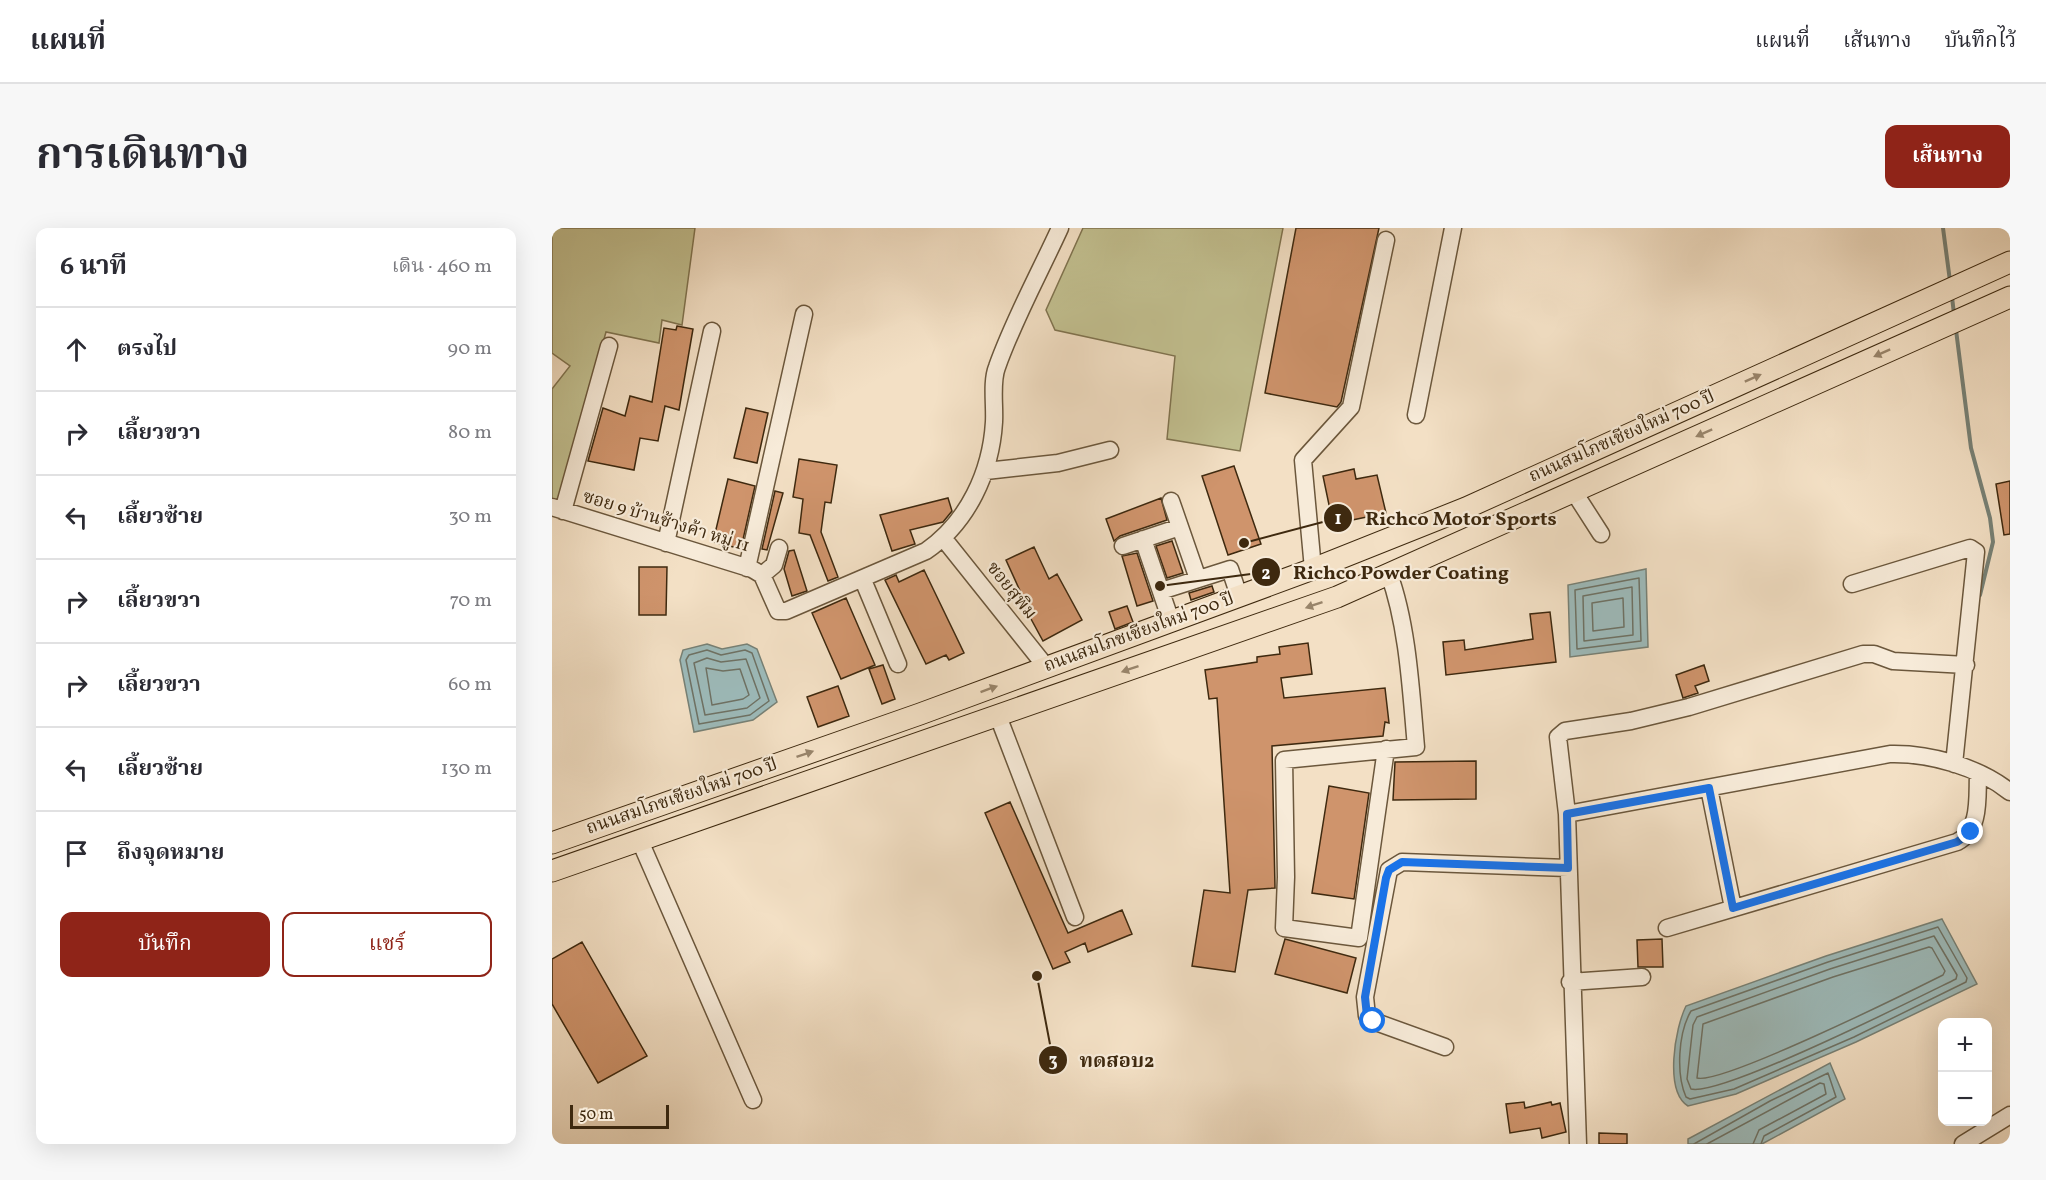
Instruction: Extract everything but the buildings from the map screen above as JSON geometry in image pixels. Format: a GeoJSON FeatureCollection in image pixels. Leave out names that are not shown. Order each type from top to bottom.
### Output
{"type":"FeatureCollection","features":[{"type":"Feature","properties":{"kind":"main road","name":"ถนนสมโภชเชียงใหม่ 700 ปี"},"geometry":{"type":"LineString","coordinates":[[552,843],[1047,668],[1313,569],[1466,508],[2010,262]]}},
{"type":"Feature","properties":{"kind":"main road","name":"ถนนสมโภชเชียงใหม่ 700 ปี"},"geometry":{"type":"LineString","coordinates":[[552,871],[1337,597],[2010,297]]}},
{"type":"Feature","properties":{"kind":"street"},"geometry":{"type":"LineString","coordinates":[[944,539],[961,519],[986,471],[994,424],[996,369],[1060,228]]}},
{"type":"Feature","properties":{"kind":"street"},"geometry":{"type":"LineString","coordinates":[[1416,414],[1453,228]]}},
{"type":"Feature","properties":{"kind":"street"},"geometry":{"type":"LineString","coordinates":[[1313,569],[1303,459],[1351,407],[1386,240]]}},
{"type":"Feature","properties":{"kind":"street"},"geometry":{"type":"LineString","coordinates":[[754,572],[804,314]]}},
{"type":"Feature","properties":{"kind":"street"},"geometry":{"type":"LineString","coordinates":[[666,543],[712,331]]}},
{"type":"Feature","properties":{"kind":"street"},"geometry":{"type":"LineString","coordinates":[[557,509],[609,346]]}},
{"type":"Feature","properties":{"kind":"street"},"geometry":{"type":"LineString","coordinates":[[986,471],[1058,463],[1110,450]]}},
{"type":"Feature","properties":{"kind":"street"},"geometry":{"type":"LineString","coordinates":[[1574,492],[1601,534]]}},
{"type":"Feature","properties":{"kind":"street"},"geometry":{"type":"LineString","coordinates":[[1170,501],[1198,579]]}},
{"type":"Feature","properties":{"kind":"street","name":"ซอย 9 บ้านช้างค้า หมู่ 11"},"geometry":{"type":"LineString","coordinates":[[557,509],[754,572],[778,611],[786,611],[863,580],[926,551],[944,539]]}},
{"type":"Feature","properties":{"kind":"street"},"geometry":{"type":"LineString","coordinates":[[1123,546],[1180,527]]}},
{"type":"Feature","properties":{"kind":"street","name":"ซอยสุพิม"},"geometry":{"type":"LineString","coordinates":[[944,539],[1047,668]]}},
{"type":"Feature","properties":{"kind":"street"},"geometry":{"type":"LineString","coordinates":[[1143,539],[1171,621]]}},
{"type":"Feature","properties":{"kind":"street"},"geometry":{"type":"LineString","coordinates":[[754,572],[774,565],[779,548]]}},
{"type":"Feature","properties":{"kind":"street"},"geometry":{"type":"LineString","coordinates":[[1852,584],[1973,549],[1976,552],[1954,764]]}},
{"type":"Feature","properties":{"kind":"street"},"geometry":{"type":"LineString","coordinates":[[1161,591],[1230,569],[1239,596]]}},
{"type":"Feature","properties":{"kind":"street"},"geometry":{"type":"LineString","coordinates":[[1386,749],[1359,938],[1284,928],[1287,877],[1284,760],[1386,749],[1416,747],[1397,603],[1389,574]]}},
{"type":"Feature","properties":{"kind":"street"},"geometry":{"type":"LineString","coordinates":[[863,580],[898,664]]}},
{"type":"Feature","properties":{"kind":"street"},"geometry":{"type":"LineString","coordinates":[[1578,1144],[1570,982],[1567,814],[1557,744],[1558,736],[1565,731],[1631,721],[1689,707],[1863,654],[1874,654],[1893,661],[1966,665]]}},
{"type":"Feature","properties":{"kind":"street"},"geometry":{"type":"LineString","coordinates":[[998,716],[1075,917]]}},
{"type":"Feature","properties":{"kind":"street"},"geometry":{"type":"LineString","coordinates":[[1567,814],[1890,754],[1913,753],[1954,764],[2010,792]]}},
{"type":"Feature","properties":{"kind":"street"},"geometry":{"type":"LineString","coordinates":[[1667,928],[1966,838],[1971,832],[1976,815],[1978,775]]}},
{"type":"Feature","properties":{"kind":"street"},"geometry":{"type":"LineString","coordinates":[[1709,788],[1733,908]]}},
{"type":"Feature","properties":{"kind":"street"},"geometry":{"type":"LineString","coordinates":[[640,841],[753,1101]]}},
{"type":"Feature","properties":{"kind":"street"},"geometry":{"type":"LineString","coordinates":[[1445,1047],[1373,1021],[1367,1016],[1365,997],[1389,870],[1402,862],[1568,868]]}},
{"type":"Feature","properties":{"kind":"street"},"geometry":{"type":"LineString","coordinates":[[1570,982],[1642,977]]}},
{"type":"Feature","properties":{"kind":"street"},"geometry":{"type":"LineString","coordinates":[[1963,1144],[2010,1115]]}},
{"type":"Feature","properties":{"kind":"shaded area"},"geometry":{"type":"Polygon","coordinates":[[[552,228],[695,228],[682,325],[662,320],[659,343],[606,332],[559,501],[552,499],[552,389],[570,366],[552,353],[552,228]]]}},
{"type":"Feature","properties":{"kind":"shaded area"},"geometry":{"type":"Polygon","coordinates":[[[1083,228],[1283,228],[1240,451],[1167,439],[1175,356],[1055,330],[1046,310],[1083,228]]]}},
{"type":"Feature","properties":{"kind":"water"},"geometry":{"type":"Polygon","coordinates":[[[1646,569],[1648,647],[1570,657],[1568,585],[1646,569]]]}},
{"type":"Feature","properties":{"kind":"water"},"geometry":{"type":"Polygon","coordinates":[[[707,644],[722,649],[747,644],[757,649],[777,702],[753,720],[694,732],[680,660],[683,650],[707,644]]]}},
{"type":"Feature","properties":{"kind":"water"},"geometry":{"type":"Polygon","coordinates":[[[1942,919],[1977,984],[1856,1042],[1736,1094],[1688,1106],[1681,1098],[1676,1087],[1674,1059],[1678,1029],[1686,1006],[1826,956],[1942,919]]]}},
{"type":"Feature","properties":{"kind":"water"},"geometry":{"type":"Polygon","coordinates":[[[1830,1063],[1845,1099],[1762,1144],[1688,1144],[1688,1139],[1830,1063]]]}},
{"type":"Feature","properties":{"kind":"waterway"},"geometry":{"type":"LineString","coordinates":[[1943,228],[1950,281]]}},
{"type":"Feature","properties":{"kind":"waterway"},"geometry":{"type":"LineString","coordinates":[[1952,297],[1954,314]]}},
{"type":"Feature","properties":{"kind":"waterway"},"geometry":{"type":"LineString","coordinates":[[1956,330],[1971,448],[1990,518],[1993,542],[1980,595]]}},
{"type":"Feature","properties":{"kind":"place","name":"Richco Motor Sports"},"geometry":{"type":"Point","coordinates":[1244,543]}},
{"type":"Feature","properties":{"kind":"place","name":"Richco Powder Coating"},"geometry":{"type":"Point","coordinates":[1160,586]}},
{"type":"Feature","properties":{"kind":"place","name":"ทดสอบ2"},"geometry":{"type":"Point","coordinates":[1037,976]}},
{"type":"Feature","properties":{"kind":"route"},"geometry":{"type":"LineString","coordinates":[[1373,1021],[1367,1016],[1365,997],[1386,878],[1389,870],[1402,862],[1568,868],[1567,814],[1709,788],[1733,908],[1957,842],[1966,838],[1971,832]]}}]}
